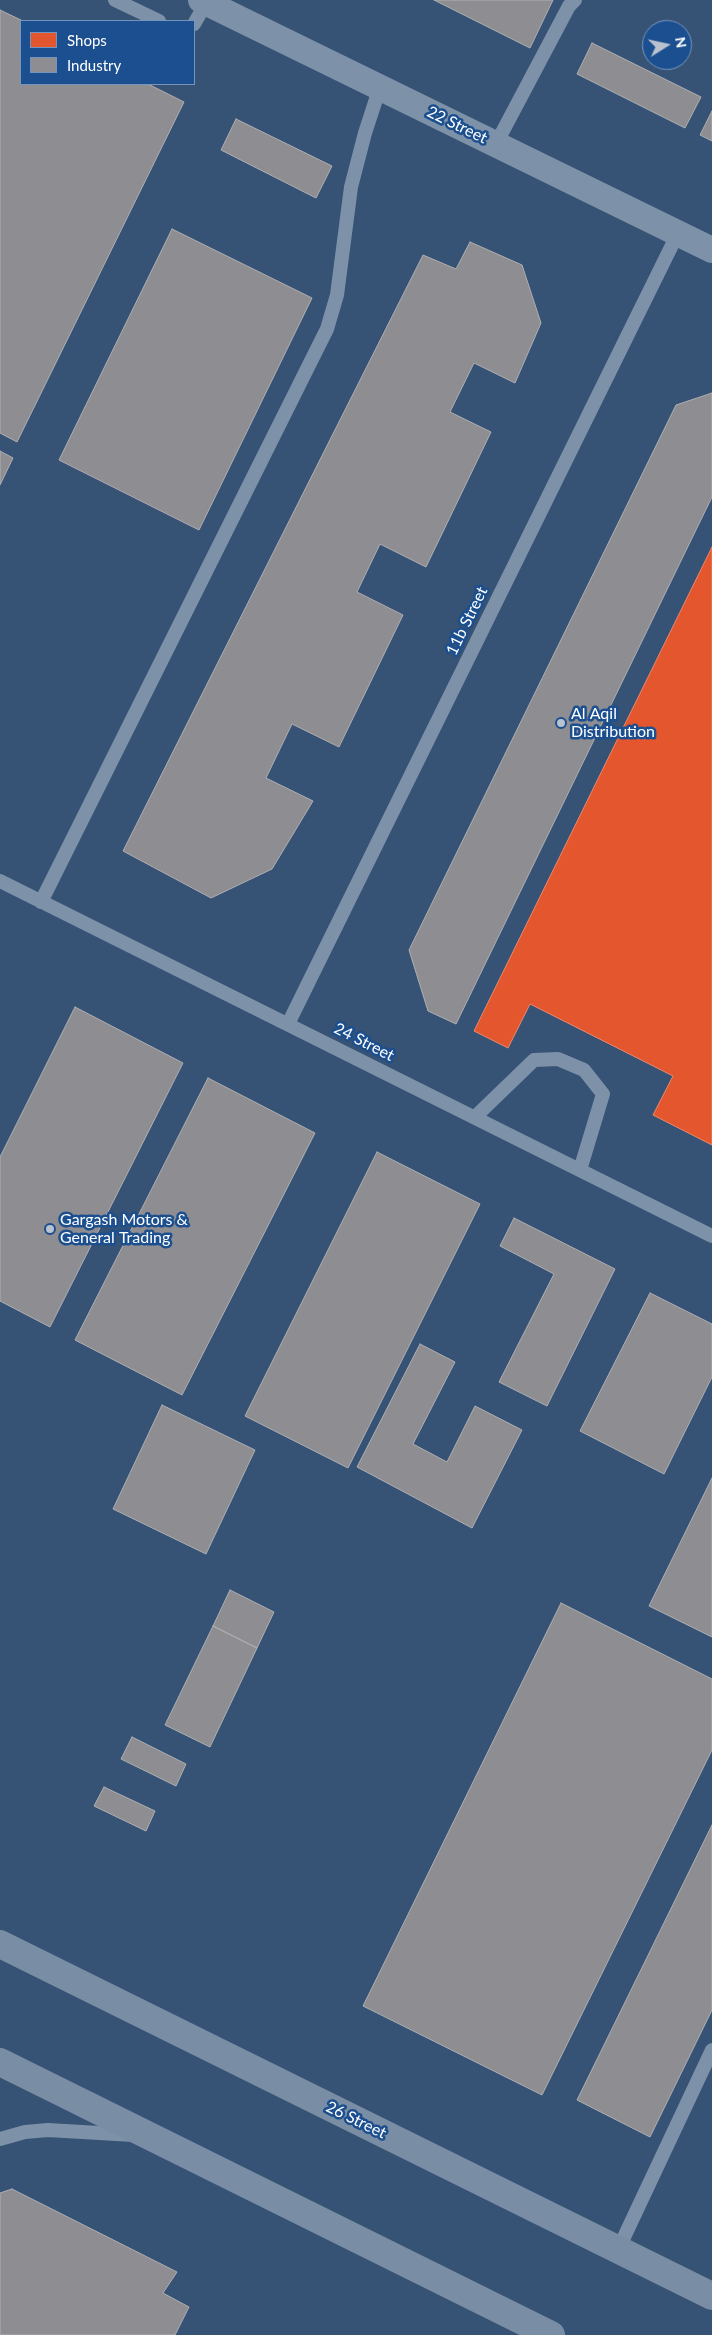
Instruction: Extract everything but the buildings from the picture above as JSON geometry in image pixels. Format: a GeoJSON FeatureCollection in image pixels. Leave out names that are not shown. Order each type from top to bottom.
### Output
{"type":"FeatureCollection","features":[{"type":"Feature","properties":{"kind":"main road","name":"26 Street"},"geometry":{"type":"LineString","coordinates":[[0,1944],[712,2296]]}},
{"type":"Feature","properties":{"kind":"main road"},"geometry":{"type":"LineString","coordinates":[[0,2062],[551,2335]]}},
{"type":"Feature","properties":{"kind":"street","name":"22 Street"},"geometry":{"type":"LineString","coordinates":[[200,9],[380,87],[712,250]]}},
{"type":"Feature","properties":{"kind":"lane"},"geometry":{"type":"LineString","coordinates":[[115,0],[157,20]]}},
{"type":"Feature","properties":{"kind":"lane"},"geometry":{"type":"LineString","coordinates":[[496,144],[569,6],[575,0]]}},
{"type":"Feature","properties":{"kind":"lane"},"geometry":{"type":"LineString","coordinates":[[41,902],[327,329],[337,295],[351,187],[365,133],[380,87]]}},
{"type":"Feature","properties":{"kind":"lane","name":"11b Street"},"geometry":{"type":"LineString","coordinates":[[288,1024],[678,233]]}},
{"type":"Feature","properties":{"kind":"lane","name":"24 Street"},"geometry":{"type":"LineString","coordinates":[[0,881],[712,1236]]}},
{"type":"Feature","properties":{"kind":"lane"},"geometry":{"type":"LineString","coordinates":[[475,1117],[534,1060],[558,1059],[584,1070],[604,1094],[580,1170]]}},
{"type":"Feature","properties":{"kind":"lane"},"geometry":{"type":"LineString","coordinates":[[618,2250],[712,2050]]}},
{"type":"Feature","properties":{"kind":"lane"},"geometry":{"type":"LineString","coordinates":[[0,2139],[25,2132],[48,2130],[146,2136]]}},
{"type":"Feature","properties":{"kind":"place","name":"Al Aqil Distribution"},"geometry":{"type":"Point","coordinates":[561,723]}},
{"type":"Feature","properties":{"kind":"place","name":"Gargash Motors & General Trading"},"geometry":{"type":"Point","coordinates":[50,1229]}}]}
